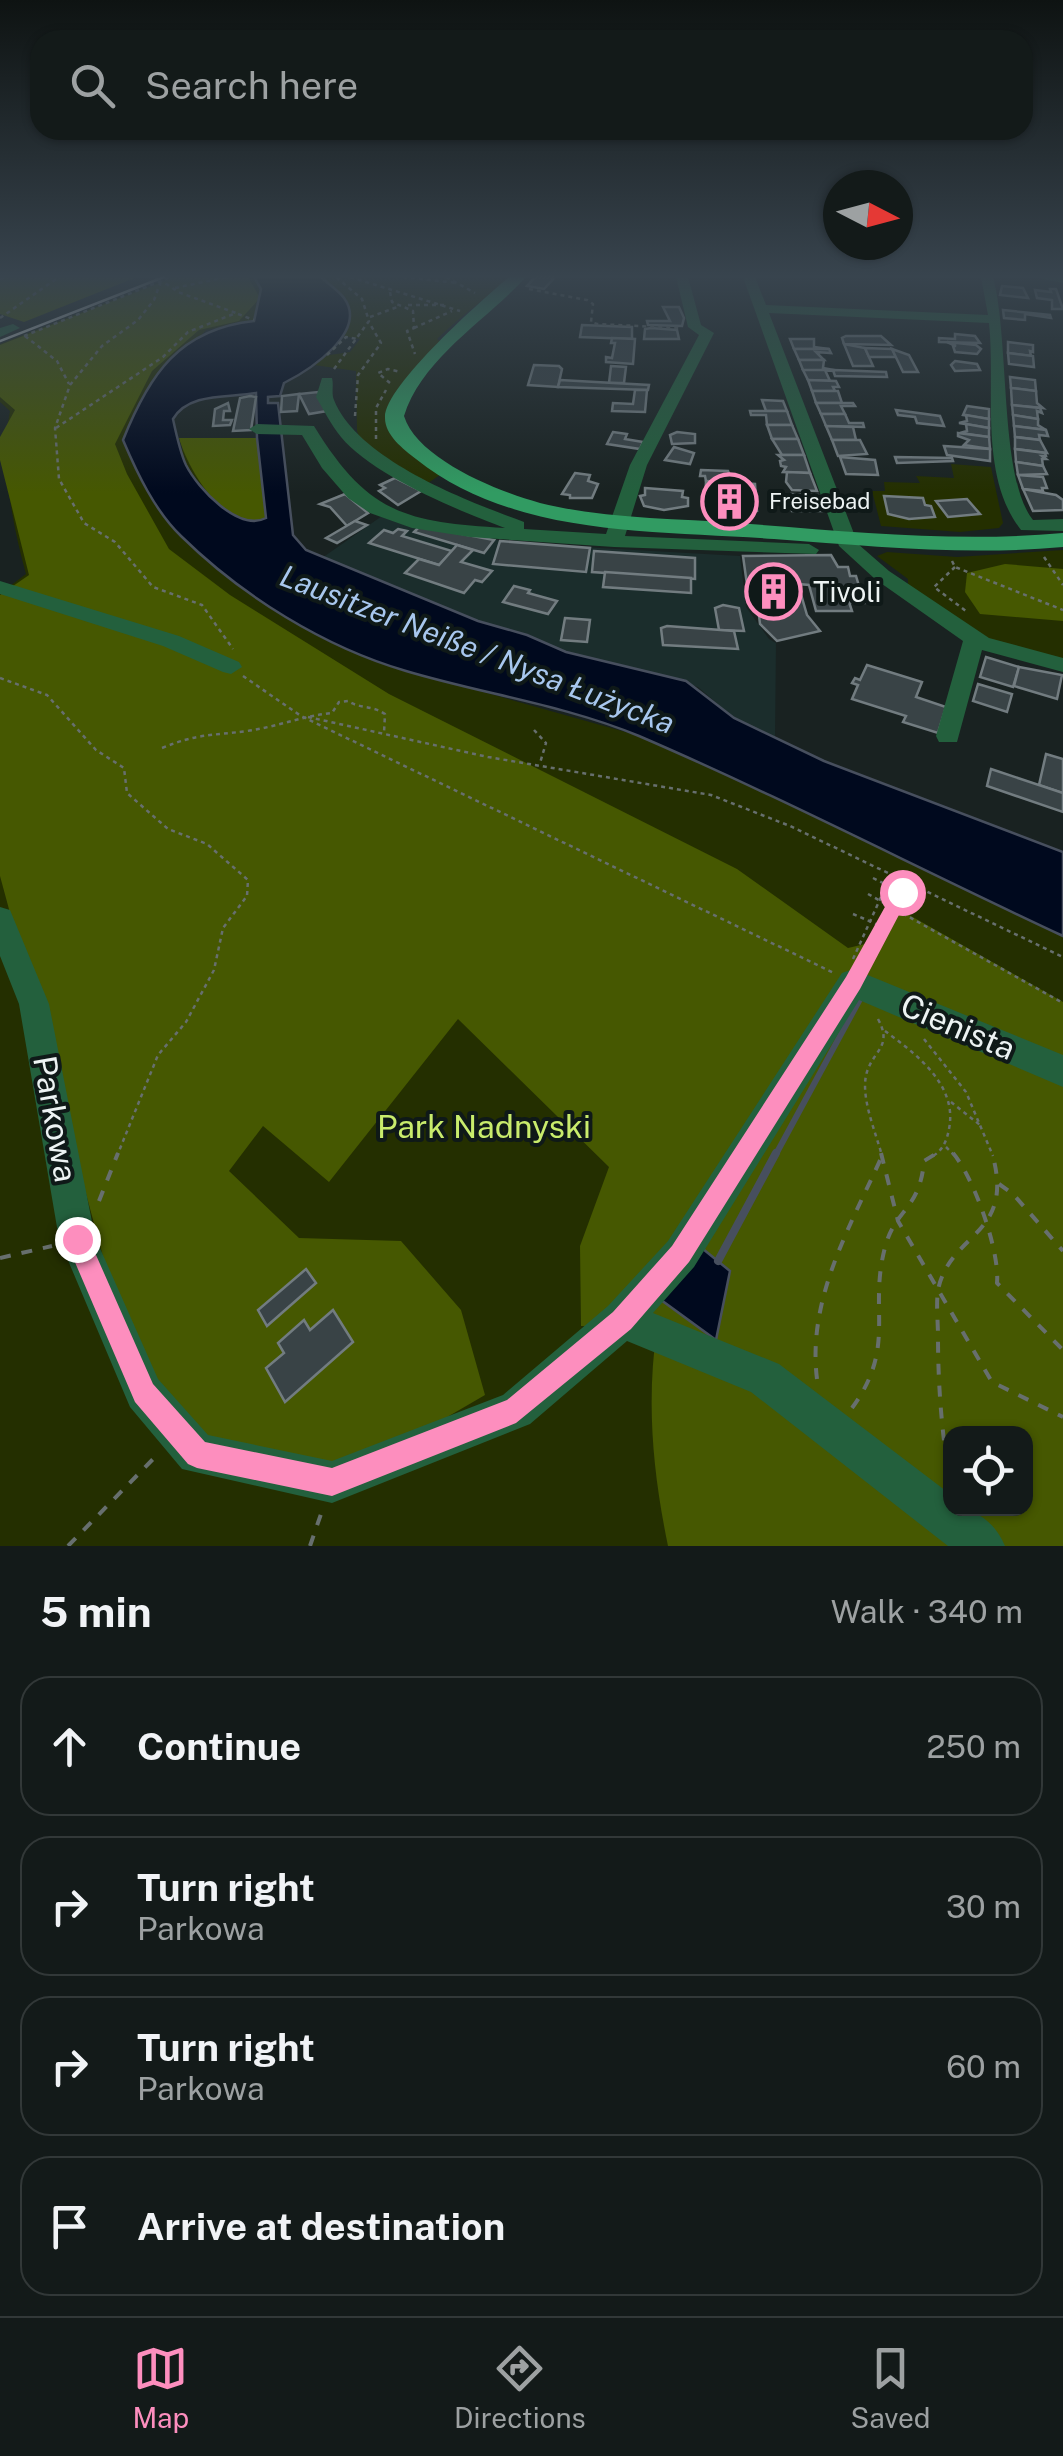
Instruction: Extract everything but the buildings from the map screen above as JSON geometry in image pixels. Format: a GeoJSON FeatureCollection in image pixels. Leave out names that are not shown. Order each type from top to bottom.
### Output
{"type":"FeatureCollection","features":[{"type":"Feature","properties":{"kind":"main road"},"geometry":{"type":"LineString","coordinates":[[445,349],[416,378],[396,406],[394,422],[403,439],[453,473],[525,505],[616,530],[943,544],[1063,540]]}},
{"type":"Feature","properties":{"kind":"street"},"geometry":{"type":"LineString","coordinates":[[616,530],[665,410],[698,349]]}},
{"type":"Feature","properties":{"kind":"street"},"geometry":{"type":"LineString","coordinates":[[776,349],[844,537],[852,549],[882,575],[974,639],[1002,652],[1063,666]]}},
{"type":"Feature","properties":{"kind":"street"},"geometry":{"type":"LineString","coordinates":[[996,349],[1004,466],[1019,518],[1028,526],[1063,525]]}},
{"type":"Feature","properties":{"kind":"street"},"geometry":{"type":"LineString","coordinates":[[327,381],[324,396],[355,442],[428,488],[464,507],[517,526],[524,535]]}},
{"type":"Feature","properties":{"kind":"street"},"geometry":{"type":"LineString","coordinates":[[257,429],[308,430],[336,477],[380,510],[429,523],[524,535],[616,530],[809,550]]}},
{"type":"Feature","properties":{"kind":"street"},"geometry":{"type":"LineString","coordinates":[[428,488],[453,473]]}},
{"type":"Feature","properties":{"kind":"street"},"geometry":{"type":"LineString","coordinates":[[0,588],[171,641],[231,667]]}},
{"type":"Feature","properties":{"kind":"street"},"geometry":{"type":"LineString","coordinates":[[948,736],[974,639]]}},
{"type":"Feature","properties":{"kind":"street","name":"Parkowa"},"geometry":{"type":"LineString","coordinates":[[0,918],[34,1004],[79,1244],[144,1393],[197,1454],[332,1482]]}},
{"type":"Feature","properties":{"kind":"street"},"geometry":{"type":"LineString","coordinates":[[332,1482],[516,1410],[622,1320],[681,1254],[849,979]]}},
{"type":"Feature","properties":{"kind":"street","name":"Cienista"},"geometry":{"type":"LineString","coordinates":[[849,979],[1063,1071]]}},
{"type":"Feature","properties":{"kind":"street"},"geometry":{"type":"LineString","coordinates":[[622,1320],[765,1378],[982,1546]]}},
{"type":"Feature","properties":{"kind":"path"},"geometry":{"type":"LineString","coordinates":[[42,349],[57,361],[70,385]]}},
{"type":"Feature","properties":{"kind":"path"},"geometry":{"type":"LineString","coordinates":[[99,349],[70,385],[54,428],[59,479],[84,523],[115,542],[153,586],[202,606],[234,650],[231,667],[302,716],[849,979],[884,1030],[913,1051],[935,1074],[949,1101],[952,1123],[945,1146],[924,1161],[918,1195],[888,1239],[880,1269],[881,1354],[876,1376],[834,1428]]}},
{"type":"Feature","properties":{"kind":"path"},"geometry":{"type":"LineString","coordinates":[[54,428],[172,349]]}},
{"type":"Feature","properties":{"kind":"path"},"geometry":{"type":"LineString","coordinates":[[327,354],[333,349]]}},
{"type":"Feature","properties":{"kind":"path"},"geometry":{"type":"LineString","coordinates":[[327,381],[349,349]]}},
{"type":"Feature","properties":{"kind":"path"},"geometry":{"type":"LineString","coordinates":[[355,442],[358,375],[375,349]]}},
{"type":"Feature","properties":{"kind":"path"},"geometry":{"type":"LineString","coordinates":[[392,383],[378,373],[388,369],[403,372]]}},
{"type":"Feature","properties":{"kind":"path"},"geometry":{"type":"LineString","coordinates":[[943,544],[955,567],[1063,610]]}},
{"type":"Feature","properties":{"kind":"path"},"geometry":{"type":"LineString","coordinates":[[1043,555],[1063,585]]}},
{"type":"Feature","properties":{"kind":"path"},"geometry":{"type":"LineString","coordinates":[[955,567],[934,586],[965,610]]}},
{"type":"Feature","properties":{"kind":"path"},"geometry":{"type":"LineString","coordinates":[[0,678],[47,695],[96,750],[124,768],[127,793],[168,828],[206,844],[248,880],[247,896],[223,928],[214,970],[186,1022],[158,1055],[79,1244],[0,1258]]}},
{"type":"Feature","properties":{"kind":"path"},"geometry":{"type":"LineString","coordinates":[[162,748],[196,734],[249,730],[302,716],[332,713],[339,702],[374,706],[386,714],[384,734]]}},
{"type":"Feature","properties":{"kind":"path"},"geometry":{"type":"LineString","coordinates":[[302,716],[711,795],[790,826],[1063,958]]}},
{"type":"Feature","properties":{"kind":"path"},"geometry":{"type":"LineString","coordinates":[[534,730],[546,743],[540,765]]}},
{"type":"Feature","properties":{"kind":"path"},"geometry":{"type":"LineString","coordinates":[[849,979],[891,873]]}},
{"type":"Feature","properties":{"kind":"path"},"geometry":{"type":"LineString","coordinates":[[873,878],[912,897]]}},
{"type":"Feature","properties":{"kind":"path"},"geometry":{"type":"LineString","coordinates":[[849,979],[884,928],[908,881]]}},
{"type":"Feature","properties":{"kind":"path"},"geometry":{"type":"LineString","coordinates":[[868,894],[1063,1003]]}},
{"type":"Feature","properties":{"kind":"path"},"geometry":{"type":"LineString","coordinates":[[853,914],[884,928]]}},
{"type":"Feature","properties":{"kind":"path"},"geometry":{"type":"LineString","coordinates":[[878,1018],[890,1018]]}},
{"type":"Feature","properties":{"kind":"path"},"geometry":{"type":"LineString","coordinates":[[884,1030],[880,1056],[868,1069],[866,1093],[898,1221],[992,1382],[1063,1418]]}},
{"type":"Feature","properties":{"kind":"path"},"geometry":{"type":"LineString","coordinates":[[921,1036],[950,1070],[984,1130],[997,1182],[996,1204],[987,1222],[954,1255],[938,1290],[938,1413],[950,1482],[950,1520]]}},
{"type":"Feature","properties":{"kind":"path"},"geometry":{"type":"LineString","coordinates":[[949,1101],[984,1130]]}},
{"type":"Feature","properties":{"kind":"path"},"geometry":{"type":"LineString","coordinates":[[945,1146],[970,1175],[977,1204],[1001,1262],[997,1283],[1008,1302],[1024,1309],[1037,1321],[1047,1340],[1063,1350]]}},
{"type":"Feature","properties":{"kind":"path"},"geometry":{"type":"LineString","coordinates":[[819,1388],[813,1364],[827,1290],[854,1212],[882,1154]]}},
{"type":"Feature","properties":{"kind":"path"},"geometry":{"type":"LineString","coordinates":[[997,1182],[1014,1194],[1063,1252]]}},
{"type":"Feature","properties":{"kind":"path"},"geometry":{"type":"LineString","coordinates":[[68,1546],[178,1433]]}},
{"type":"Feature","properties":{"kind":"path"},"geometry":{"type":"LineString","coordinates":[[310,1546],[332,1482]]}},
{"type":"Feature","properties":{"kind":"shaded area"},"geometry":{"type":"Polygon","coordinates":[[[382,516],[512,543],[740,556],[746,607],[776,643],[775,738],[734,718],[698,687],[567,652],[322,558],[382,516]]]}},
{"type":"Feature","properties":{"kind":"green space","name":"Park Nadnyski"},"geometry":{"type":"Polygon","coordinates":[[[0,349],[188,349],[137,404],[401,669],[636,735],[832,823],[1063,937],[1063,1546],[0,1546],[0,588],[6,589],[26,574],[9,492],[6,450],[10,411],[0,402],[0,349]]]}},
{"type":"Feature","properties":{"kind":"green space","name":"Park Nadnyski"},"geometry":{"type":"Polygon","coordinates":[[[0,349],[177,349],[152,371],[115,444],[127,474],[169,549],[230,595],[389,694],[737,869],[848,948],[886,939],[895,907],[1063,1002],[1063,1546],[668,1546],[653,1438],[657,1328],[581,1326],[580,1246],[609,1167],[458,1019],[329,1182],[263,1126],[229,1171],[299,1238],[401,1241],[461,1310],[485,1395],[394,1448],[262,1478],[144,1408],[0,876],[0,595],[29,575],[0,460],[0,437],[15,410],[0,397],[0,349]]]}},
{"type":"Feature","properties":{"kind":"green space"},"geometry":{"type":"Polygon","coordinates":[[[440,349],[390,409],[443,473],[425,485],[361,442],[357,431],[356,371],[314,365],[323,356],[440,349]]]}},
{"type":"Feature","properties":{"kind":"green space"},"geometry":{"type":"Polygon","coordinates":[[[179,438],[257,438],[266,518],[251,521],[223,509],[190,466],[179,438]]]}},
{"type":"Feature","properties":{"kind":"green space"},"geometry":{"type":"Polygon","coordinates":[[[951,464],[991,467],[1003,523],[999,528],[960,532],[881,526],[872,491],[885,491],[884,482],[920,483],[916,476],[954,478],[951,464]]]}},
{"type":"Feature","properties":{"kind":"green space"},"geometry":{"type":"Polygon","coordinates":[[[1063,550],[1063,661],[995,643],[908,585],[908,579],[877,556],[887,552],[957,557],[1063,550]]]}},
{"type":"Feature","properties":{"kind":"green space"},"geometry":{"type":"Polygon","coordinates":[[[1005,564],[1063,569],[1063,621],[980,614],[965,592],[967,573],[1005,564]]]}},
{"type":"Feature","properties":{"kind":"water","name":"Lausitzer Neiße / Nysa Łużycka"},"geometry":{"type":"Polygon","coordinates":[[[181,349],[332,349],[284,383],[280,396],[268,397],[268,403],[278,403],[293,535],[306,550],[478,621],[527,635],[566,652],[686,681],[734,718],[824,761],[1063,852],[1063,936],[639,736],[582,716],[375,661],[315,634],[257,599],[205,558],[163,515],[123,440],[144,395],[181,349]],[[256,393],[199,400],[180,410],[173,419],[192,475],[232,514],[255,521],[266,518],[256,393]]]}},
{"type":"Feature","properties":{"kind":"water"},"geometry":{"type":"Polygon","coordinates":[[[703,1249],[730,1271],[716,1340],[657,1297],[703,1249]]]}},
{"type":"Feature","properties":{"kind":"waterway"},"geometry":{"type":"LineString","coordinates":[[775,1156],[859,1001]]}},
{"type":"Feature","properties":{"kind":"waterway"},"geometry":{"type":"LineString","coordinates":[[718,1261],[776,1153]]}},
{"type":"Feature","properties":{"kind":"place","name":"Freisebad"},"geometry":{"type":"Point","coordinates":[730,501]}},
{"type":"Feature","properties":{"kind":"place","name":"Tivoli"},"geometry":{"type":"Point","coordinates":[774,592]}},
{"type":"Feature","properties":{"kind":"route"},"geometry":{"type":"LineString","coordinates":[[77,1239],[144,1393],[197,1454],[332,1482],[516,1410],[622,1320],[681,1254],[853,983],[902,892]]}}]}
